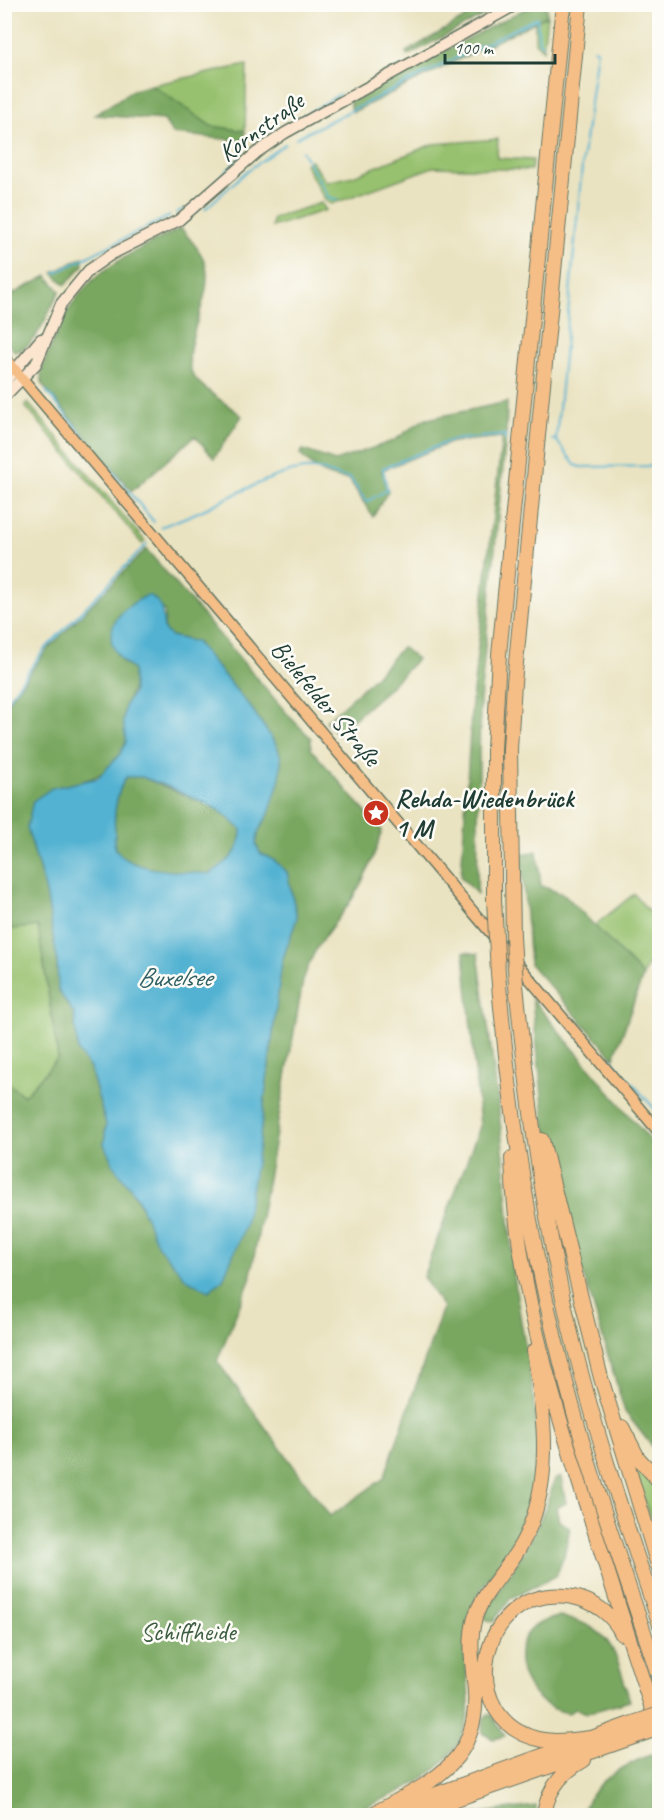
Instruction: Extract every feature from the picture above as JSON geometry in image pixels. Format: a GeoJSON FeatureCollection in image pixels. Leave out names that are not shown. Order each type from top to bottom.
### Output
{"type":"FeatureCollection","features":[{"type":"Feature","properties":{"kind":"highway"},"geometry":{"type":"LineString","coordinates":[[563,4],[499,655],[494,750],[494,900],[498,973],[511,1102],[534,1247],[556,1344],[577,1423],[660,1681]]}},
{"type":"Feature","properties":{"kind":"highway"},"geometry":{"type":"LineString","coordinates":[[580,4],[514,683],[510,771],[513,937],[524,1066],[537,1161],[570,1329],[591,1411],[660,1625]]}},
{"type":"Feature","properties":{"kind":"highway"},"geometry":{"type":"LineString","coordinates":[[524,1066],[559,1216],[601,1378],[660,1572]]}},
{"type":"Feature","properties":{"kind":"highway"},"geometry":{"type":"LineString","coordinates":[[369,1815],[434,1778],[454,1761],[467,1745],[475,1721],[472,1641],[474,1619],[484,1597],[526,1536],[537,1508],[542,1480],[544,1442],[540,1391],[528,1316],[515,1198],[511,1102]]}},
{"type":"Feature","properties":{"kind":"highway"},"geometry":{"type":"LineString","coordinates":[[526,1286],[567,1444],[660,1730],[632,1731],[560,1741],[541,1740],[524,1734],[503,1717],[489,1693],[485,1676],[488,1649],[496,1630],[508,1616],[530,1601],[558,1595],[578,1598],[595,1605],[614,1621],[639,1669]]}},
{"type":"Feature","properties":{"kind":"highway"},"geometry":{"type":"LineString","coordinates":[[601,1378],[618,1421],[638,1458],[660,1482]]}},
{"type":"Feature","properties":{"kind":"highway"},"geometry":{"type":"LineString","coordinates":[[544,1815],[550,1793],[561,1777],[576,1764],[612,1745],[660,1714]]}},
{"type":"Feature","properties":{"kind":"highway"},"geometry":{"type":"LineString","coordinates":[[376,1815],[598,1737]]}},
{"type":"Feature","properties":{"kind":"highway"},"geometry":{"type":"LineString","coordinates":[[408,1815],[612,1745]]}},
{"type":"Feature","properties":{"kind":"main road","name":"Bielefelder Straße"},"geometry":{"type":"LineString","coordinates":[[4,357],[660,1133]]}},
{"type":"Feature","properties":{"kind":"street","name":"Kornstraße"},"geometry":{"type":"LineString","coordinates":[[4,383],[40,340],[68,294],[89,270],[112,254],[179,220],[256,153],[285,133],[517,4]]}},
{"type":"Feature","properties":{"kind":"street","name":"Kornstraße"},"geometry":{"type":"LineString","coordinates":[[4,397],[24,380],[36,364],[55,315]]}},
{"type":"Feature","properties":{"kind":"green space"},"geometry":{"type":"Polygon","coordinates":[[[487,5],[503,5],[407,56],[406,52],[487,5]]]}},
{"type":"Feature","properties":{"kind":"green space"},"geometry":{"type":"Polygon","coordinates":[[[532,5],[547,5],[547,16],[353,112],[349,101],[532,5]]]}},
{"type":"Feature","properties":{"kind":"green space"},"geometry":{"type":"Polygon","coordinates":[[[547,16],[543,50],[535,42],[535,22],[547,16]]]}},
{"type":"Feature","properties":{"kind":"green space"},"geometry":{"type":"Polygon","coordinates":[[[247,65],[245,131],[211,126],[152,85],[247,65]]]}},
{"type":"Feature","properties":{"kind":"green space"},"geometry":{"type":"Polygon","coordinates":[[[152,85],[211,126],[245,131],[244,141],[173,134],[164,120],[95,115],[133,90],[152,85]]]}},
{"type":"Feature","properties":{"kind":"green space"},"geometry":{"type":"Polygon","coordinates":[[[498,139],[497,158],[533,160],[531,170],[433,167],[332,204],[325,200],[305,164],[311,160],[326,182],[353,176],[433,144],[498,139]]]}},
{"type":"Feature","properties":{"kind":"green space"},"geometry":{"type":"Polygon","coordinates":[[[321,203],[326,210],[272,227],[273,218],[321,203]]]}},
{"type":"Feature","properties":{"kind":"green space"},"geometry":{"type":"Polygon","coordinates":[[[181,228],[202,256],[207,280],[189,354],[190,367],[200,383],[242,416],[214,458],[195,436],[132,491],[44,387],[41,378],[42,370],[60,326],[85,288],[116,262],[181,228]]]}},
{"type":"Feature","properties":{"kind":"green space"},"geometry":{"type":"Polygon","coordinates":[[[83,257],[83,266],[65,285],[53,273],[83,257]]]}},
{"type":"Feature","properties":{"kind":"green space"},"geometry":{"type":"Polygon","coordinates":[[[47,276],[60,291],[36,336],[23,349],[15,352],[5,340],[5,298],[47,276]]]}},
{"type":"Feature","properties":{"kind":"green space"},"geometry":{"type":"Polygon","coordinates":[[[507,402],[506,437],[480,700],[477,894],[461,877],[472,700],[502,437],[452,442],[382,470],[388,491],[373,517],[349,479],[341,479],[322,472],[300,454],[303,450],[335,461],[393,441],[423,420],[507,402]]]}},
{"type":"Feature","properties":{"kind":"green space"},"geometry":{"type":"Polygon","coordinates":[[[28,403],[145,541],[142,544],[25,406],[28,403]]]}},
{"type":"Feature","properties":{"kind":"green space","name":"Schiffheide"},"geometry":{"type":"Polygon","coordinates":[[[146,549],[291,718],[311,738],[311,749],[382,831],[362,883],[318,946],[303,981],[250,1280],[217,1361],[330,1516],[384,1478],[443,1307],[423,1277],[480,1126],[464,952],[478,954],[499,1108],[515,1282],[534,1404],[537,1453],[533,1490],[516,1536],[480,1592],[468,1618],[465,1650],[469,1703],[465,1726],[456,1746],[442,1763],[425,1777],[384,1799],[342,1815],[5,1815],[5,1081],[24,1096],[58,1058],[38,926],[5,930],[4,707],[46,651],[146,549]],[[148,595],[126,609],[121,661],[133,669],[134,684],[126,703],[126,741],[122,753],[116,762],[97,776],[52,788],[27,827],[46,892],[57,959],[58,990],[74,1014],[78,1052],[90,1068],[106,1124],[104,1144],[116,1168],[128,1181],[147,1219],[258,1152],[282,961],[297,917],[287,872],[275,861],[260,853],[256,844],[259,830],[269,814],[277,746],[252,709],[196,642],[171,636],[164,630],[165,612],[148,595]]]}},
{"type":"Feature","properties":{"kind":"green space"},"geometry":{"type":"Polygon","coordinates":[[[402,647],[417,659],[387,690],[337,734],[326,721],[375,677],[402,647]]]}},
{"type":"Feature","properties":{"kind":"green space"},"geometry":{"type":"Polygon","coordinates":[[[126,777],[142,777],[219,810],[241,829],[239,845],[233,856],[211,874],[148,868],[126,859],[116,849],[114,841],[116,803],[126,777]]]}},
{"type":"Feature","properties":{"kind":"green space"},"geometry":{"type":"Polygon","coordinates":[[[537,851],[541,886],[565,895],[643,976],[614,1058],[530,964],[521,855],[537,851]]]}},
{"type":"Feature","properties":{"kind":"green space"},"geometry":{"type":"Polygon","coordinates":[[[634,894],[659,924],[659,978],[647,965],[643,976],[594,926],[634,894]]]}},
{"type":"Feature","properties":{"kind":"green space"},"geometry":{"type":"Polygon","coordinates":[[[38,926],[58,1058],[24,1096],[5,1081],[4,930],[38,926]]]}},
{"type":"Feature","properties":{"kind":"green space"},"geometry":{"type":"Polygon","coordinates":[[[532,999],[659,1151],[659,1455],[625,1412],[587,1285],[576,1258],[546,1135],[532,999]]]}},
{"type":"Feature","properties":{"kind":"green space"},"geometry":{"type":"Polygon","coordinates":[[[629,1454],[659,1487],[659,1545],[629,1454]]]}},
{"type":"Feature","properties":{"kind":"green space"},"geometry":{"type":"Polygon","coordinates":[[[561,1477],[566,1503],[556,1508],[559,1520],[570,1528],[564,1556],[556,1576],[511,1598],[493,1622],[483,1618],[535,1531],[555,1479],[561,1477]]]}},
{"type":"Feature","properties":{"kind":"green space"},"geometry":{"type":"Polygon","coordinates":[[[559,1617],[577,1621],[602,1635],[616,1657],[630,1701],[587,1713],[576,1709],[568,1713],[550,1707],[536,1695],[526,1681],[520,1665],[521,1649],[527,1635],[539,1623],[559,1617]]]}},
{"type":"Feature","properties":{"kind":"green space"},"geometry":{"type":"Polygon","coordinates":[[[488,1714],[505,1736],[493,1739],[482,1733],[484,1718],[488,1714]]]}},
{"type":"Feature","properties":{"kind":"green space"},"geometry":{"type":"Polygon","coordinates":[[[653,1754],[659,1783],[659,1815],[582,1815],[600,1784],[619,1770],[653,1754]]]}},
{"type":"Feature","properties":{"kind":"green space"},"geometry":{"type":"Polygon","coordinates":[[[536,1806],[537,1815],[470,1815],[472,1814],[536,1806]]]}},
{"type":"Feature","properties":{"kind":"water","name":"Buxelsee"},"geometry":{"type":"Polygon","coordinates":[[[148,595],[153,598],[162,610],[164,630],[171,636],[196,642],[252,709],[277,746],[281,758],[280,778],[269,814],[259,830],[256,844],[260,853],[275,861],[287,872],[297,918],[282,961],[258,1152],[245,1226],[223,1279],[209,1291],[186,1279],[158,1246],[136,1195],[115,1168],[104,1144],[106,1124],[90,1068],[78,1052],[74,1014],[58,990],[57,959],[46,892],[27,827],[33,801],[52,788],[98,778],[120,754],[126,742],[123,722],[125,705],[133,693],[133,670],[114,649],[111,638],[112,628],[117,619],[135,602],[148,595]],[[126,777],[116,803],[114,844],[118,852],[126,859],[161,870],[210,874],[233,856],[239,845],[241,829],[219,810],[142,777],[126,777]]]}},
{"type":"Feature","properties":{"kind":"waterway"},"geometry":{"type":"LineString","coordinates":[[296,138],[537,18],[539,42],[543,45]]}},
{"type":"Feature","properties":{"kind":"waterway"},"geometry":{"type":"LineString","coordinates":[[556,440],[583,156],[597,50],[593,49]]}},
{"type":"Feature","properties":{"kind":"waterway"},"geometry":{"type":"LineString","coordinates":[[259,142],[340,94]]}},
{"type":"Feature","properties":{"kind":"waterway"},"geometry":{"type":"LineString","coordinates":[[205,209],[247,171],[285,144]]}},
{"type":"Feature","properties":{"kind":"waterway"},"geometry":{"type":"LineString","coordinates":[[302,151],[329,198],[338,199]]}},
{"type":"Feature","properties":{"kind":"waterway"},"geometry":{"type":"LineString","coordinates":[[216,181],[243,155]]}},
{"type":"Feature","properties":{"kind":"waterway"},"geometry":{"type":"LineString","coordinates":[[176,213],[184,209]]}},
{"type":"Feature","properties":{"kind":"waterway"},"geometry":{"type":"LineString","coordinates":[[55,273],[170,216]]}},
{"type":"Feature","properties":{"kind":"waterway"},"geometry":{"type":"LineString","coordinates":[[46,391],[154,522]]}},
{"type":"Feature","properties":{"kind":"waterway"},"geometry":{"type":"LineString","coordinates":[[4,407],[10,401]]}},
{"type":"Feature","properties":{"kind":"waterway"},"geometry":{"type":"LineString","coordinates":[[161,527],[262,482],[303,469],[314,469],[350,478],[366,502],[387,490],[383,468],[452,440],[505,435],[505,440]]}},
{"type":"Feature","properties":{"kind":"waterway"},"geometry":{"type":"LineString","coordinates":[[552,440],[556,440],[575,465],[581,467],[660,466]]}},
{"type":"Feature","properties":{"kind":"waterway"},"geometry":{"type":"LineString","coordinates":[[4,704],[44,650],[147,544]]}},
{"type":"Feature","properties":{"kind":"waterway"},"geometry":{"type":"LineString","coordinates":[[610,1058],[660,1115]]}},
{"type":"Feature","properties":{"kind":"place","name":"Rehda-Wiedenbrück 1 M"},"geometry":{"type":"Point","coordinates":[376,813]}}]}
